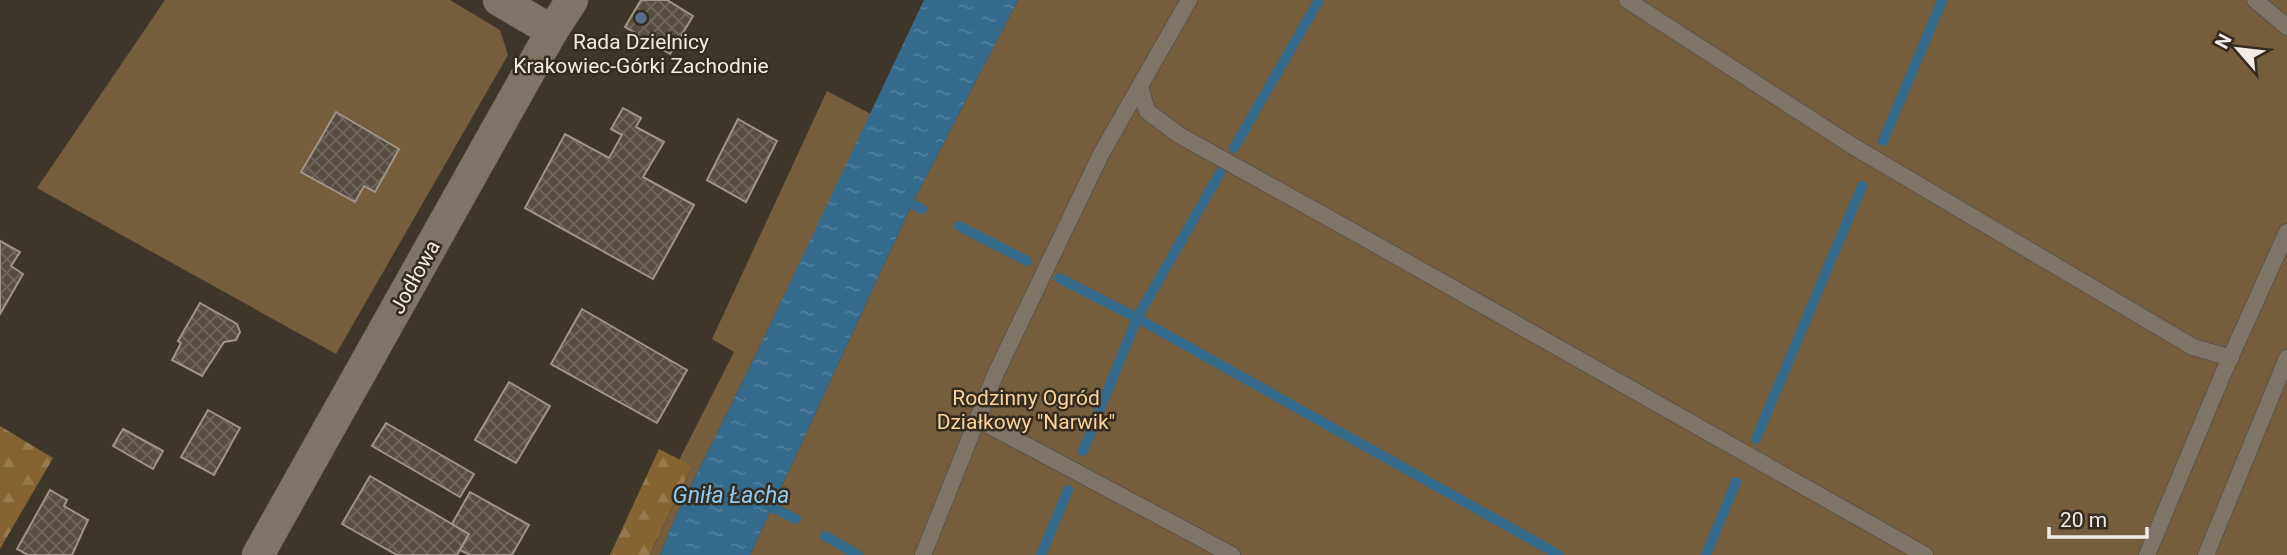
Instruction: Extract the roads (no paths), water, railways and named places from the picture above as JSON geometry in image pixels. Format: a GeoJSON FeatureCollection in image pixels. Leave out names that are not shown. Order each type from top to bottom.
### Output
{"type":"FeatureCollection","features":[{"type":"Feature","properties":{"kind":"street"},"geometry":{"type":"LineString","coordinates":[[499,0],[552,31]]}},
{"type":"Feature","properties":{"kind":"street","name":"Jodłowa"},"geometry":{"type":"LineString","coordinates":[[258,555],[552,31],[572,0]]}},
{"type":"Feature","properties":{"kind":"lane"},"geometry":{"type":"LineString","coordinates":[[923,555],[995,375],[1101,153],[1189,0]]}},
{"type":"Feature","properties":{"kind":"lane"},"geometry":{"type":"LineString","coordinates":[[1627,0],[1851,145],[2193,346],[2231,358]]}},
{"type":"Feature","properties":{"kind":"lane"},"geometry":{"type":"LineString","coordinates":[[2255,0],[2287,27]]}},
{"type":"Feature","properties":{"kind":"lane"},"geometry":{"type":"LineString","coordinates":[[1140,87],[1147,111],[1179,135],[1924,555]]}},
{"type":"Feature","properties":{"kind":"lane"},"geometry":{"type":"LineString","coordinates":[[2147,555],[2287,232]]}},
{"type":"Feature","properties":{"kind":"lane"},"geometry":{"type":"LineString","coordinates":[[2206,555],[2287,358]]}},
{"type":"Feature","properties":{"kind":"lane"},"geometry":{"type":"LineString","coordinates":[[977,419],[1232,555]]}},
{"type":"Feature","properties":{"kind":"water","name":"Gniła Łacha"},"geometry":{"type":"Polygon","coordinates":[[[924,0],[1018,0],[912,204],[750,555],[660,555],[675,518],[924,0]]]}},
{"type":"Feature","properties":{"kind":"waterway"},"geometry":{"type":"LineString","coordinates":[[1234,148],[1319,0]]}},
{"type":"Feature","properties":{"kind":"waterway"},"geometry":{"type":"LineString","coordinates":[[1883,141],[1942,1],[1940,0]]}},
{"type":"Feature","properties":{"kind":"waterway"},"geometry":{"type":"LineString","coordinates":[[1083,451],[1137,318],[1220,173]]}},
{"type":"Feature","properties":{"kind":"waterway"},"geometry":{"type":"LineString","coordinates":[[1756,439],[1862,186]]}},
{"type":"Feature","properties":{"kind":"waterway"},"geometry":{"type":"LineString","coordinates":[[912,204],[922,209]]}},
{"type":"Feature","properties":{"kind":"waterway"},"geometry":{"type":"LineString","coordinates":[[959,226],[1027,261]]}},
{"type":"Feature","properties":{"kind":"waterway"},"geometry":{"type":"LineString","coordinates":[[1059,278],[1137,318],[1559,555]]}},
{"type":"Feature","properties":{"kind":"waterway"},"geometry":{"type":"LineString","coordinates":[[1706,555],[1736,482]]}},
{"type":"Feature","properties":{"kind":"waterway"},"geometry":{"type":"LineString","coordinates":[[1041,555],[1068,490]]}},
{"type":"Feature","properties":{"kind":"waterway"},"geometry":{"type":"LineString","coordinates":[[771,507],[796,519]]}},
{"type":"Feature","properties":{"kind":"waterway"},"geometry":{"type":"LineString","coordinates":[[825,536],[858,555]]}},
{"type":"Feature","properties":{"kind":"place","name":"Rada Dzielnicy Krakowiec-Górki Zachodnie"},"geometry":{"type":"Point","coordinates":[641,18]}},
{"type":"Feature","properties":{"kind":"park label","name":"Rodzinny Ogród Działkowy \"Narwik\""},"geometry":{"type":"Point","coordinates":[1026,410]}}]}
